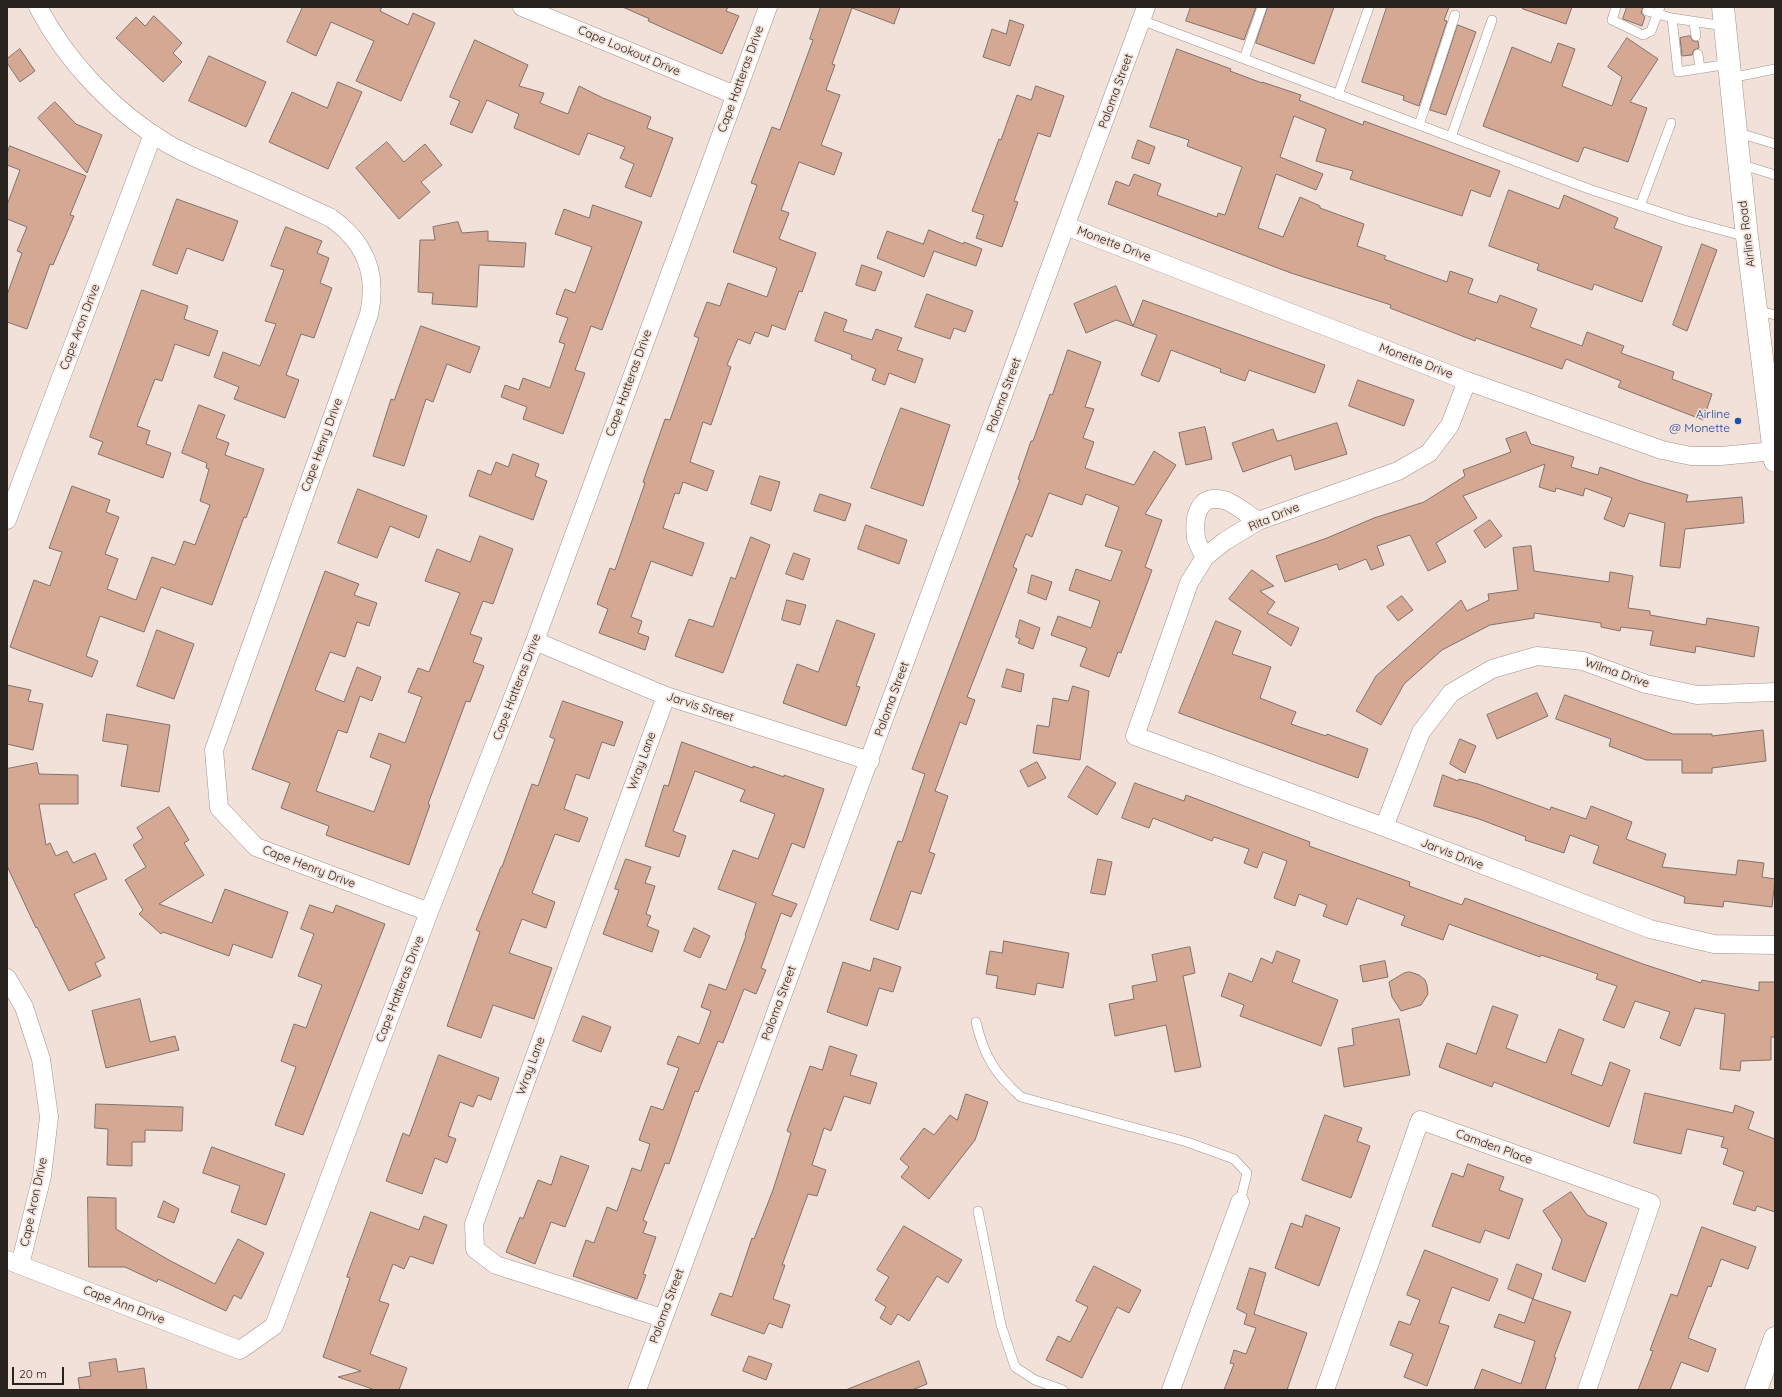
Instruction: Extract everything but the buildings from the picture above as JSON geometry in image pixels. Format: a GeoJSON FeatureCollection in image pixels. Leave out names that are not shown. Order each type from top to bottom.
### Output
{"type":"FeatureCollection","features":[{"type":"Feature","properties":{"kind":"main road","name":"Airline Road"},"geometry":{"type":"LineString","coordinates":[[1724,17],[1747,237],[1766,312],[1774,456]]}},
{"type":"Feature","properties":{"kind":"main road"},"geometry":{"type":"LineString","coordinates":[[1756,1390],[1775,1338]]}},
{"type":"Feature","properties":{"kind":"street","name":"Cape Henry Drive"},"geometry":{"type":"LineString","coordinates":[[38,7],[57,40],[76,66],[104,95],[153,134],[169,144],[204,161],[331,218],[345,228],[358,243],[367,260],[372,277],[373,296],[369,314],[214,750],[219,808],[256,847],[429,912]]}},
{"type":"Feature","properties":{"kind":"street","name":"Cape Lookout Drive"},"geometry":{"type":"LineString","coordinates":[[522,7],[735,95]]}},
{"type":"Feature","properties":{"kind":"street","name":"Cape Hatteras Drive"},"geometry":{"type":"LineString","coordinates":[[240,1350],[274,1326],[429,912],[535,641],[768,7]]}},
{"type":"Feature","properties":{"kind":"street","name":"Paloma Street"},"geometry":{"type":"LineString","coordinates":[[637,1390],[662,1318],[870,761],[1143,14]]}},
{"type":"Feature","properties":{"kind":"street","name":"Cape Aron Drive"},"geometry":{"type":"LineString","coordinates":[[7,520],[153,134]]}},
{"type":"Feature","properties":{"kind":"street","name":"Monette Drive"},"geometry":{"type":"LineString","coordinates":[[1066,226],[1467,381],[1662,450],[1691,456],[1774,456]]}},
{"type":"Feature","properties":{"kind":"street","name":"Rita Drive"},"geometry":{"type":"LineString","coordinates":[[1135,736],[1189,583],[1205,557],[1225,541],[1258,521],[1398,471],[1429,453],[1450,425],[1467,381]]}},
{"type":"Feature","properties":{"kind":"street"},"geometry":{"type":"LineString","coordinates":[[1205,557],[1196,539],[1194,518],[1201,505],[1211,499],[1227,501],[1258,521]]}},
{"type":"Feature","properties":{"kind":"street","name":"Jarvis Street"},"geometry":{"type":"LineString","coordinates":[[535,641],[666,696],[870,761]]}},
{"type":"Feature","properties":{"kind":"street","name":"Wilma Drive"},"geometry":{"type":"LineString","coordinates":[[1384,827],[1421,732],[1451,693],[1492,669],[1537,656],[1583,661],[1646,684],[1697,695],[1775,692]]}},
{"type":"Feature","properties":{"kind":"street","name":"Wray Lane"},"geometry":{"type":"LineString","coordinates":[[662,1318],[496,1265],[476,1250],[474,1224],[666,696]]}},
{"type":"Feature","properties":{"kind":"street","name":"Jarvis Drive"},"geometry":{"type":"LineString","coordinates":[[1135,736],[1384,827],[1650,929],[1714,944],[1775,945]]}},
{"type":"Feature","properties":{"kind":"street","name":"Cape Aron Drive"},"geometry":{"type":"LineString","coordinates":[[7,978],[24,1007],[41,1059],[49,1117],[42,1176],[13,1263]]}},
{"type":"Feature","properties":{"kind":"street","name":"Camden Place"},"geometry":{"type":"LineString","coordinates":[[1325,1390],[1420,1120],[1651,1203],[1587,1390]]}},
{"type":"Feature","properties":{"kind":"street"},"geometry":{"type":"LineString","coordinates":[[1171,1390],[1240,1202]]}},
{"type":"Feature","properties":{"kind":"street","name":"Cape Ann Drive"},"geometry":{"type":"LineString","coordinates":[[13,1263],[240,1350]]}},
{"type":"Feature","properties":{"kind":"lane"},"geometry":{"type":"LineString","coordinates":[[1244,59],[1262,7]]}},
{"type":"Feature","properties":{"kind":"lane"},"geometry":{"type":"LineString","coordinates":[[1338,94],[1369,7]]}},
{"type":"Feature","properties":{"kind":"lane"},"geometry":{"type":"LineString","coordinates":[[1616,7],[1612,20],[1643,35],[1651,31],[1658,11]]}},
{"type":"Feature","properties":{"kind":"lane"},"geometry":{"type":"LineString","coordinates":[[1647,11],[1658,11],[1672,18],[1694,22],[1724,17]]}},
{"type":"Feature","properties":{"kind":"lane"},"geometry":{"type":"LineString","coordinates":[[1143,14],[1244,59],[1589,189],[1684,220],[1747,237]]}},
{"type":"Feature","properties":{"kind":"lane"},"geometry":{"type":"LineString","coordinates":[[1419,125],[1455,15]]}},
{"type":"Feature","properties":{"kind":"lane"},"geometry":{"type":"LineString","coordinates":[[1672,18],[1678,72],[1700,69],[1730,71],[1775,69]]}},
{"type":"Feature","properties":{"kind":"lane"},"geometry":{"type":"LineString","coordinates":[[1451,137],[1492,20]]}},
{"type":"Feature","properties":{"kind":"lane"},"geometry":{"type":"LineString","coordinates":[[1694,22],[1696,36]]}},
{"type":"Feature","properties":{"kind":"lane"},"geometry":{"type":"LineString","coordinates":[[1698,54],[1700,69]]}},
{"type":"Feature","properties":{"kind":"lane"},"geometry":{"type":"LineString","coordinates":[[1640,206],[1670,123]]}},
{"type":"Feature","properties":{"kind":"lane"},"geometry":{"type":"LineString","coordinates":[[1736,132],[1775,144]]}},
{"type":"Feature","properties":{"kind":"lane"},"geometry":{"type":"LineString","coordinates":[[1740,164],[1775,176]]}},
{"type":"Feature","properties":{"kind":"lane"},"geometry":{"type":"LineString","coordinates":[[976,1022],[982,1046],[1003,1081],[1021,1097],[1187,1142],[1234,1159],[1247,1173],[1240,1202]]}},
{"type":"Feature","properties":{"kind":"lane"},"geometry":{"type":"LineString","coordinates":[[978,1211],[1001,1325],[1015,1368],[1035,1380],[1063,1390]]}},
{"type":"Feature","properties":{"kind":"place","name":"Airline @ Monette"},"geometry":{"type":"Point","coordinates":[1738,421]}}]}
